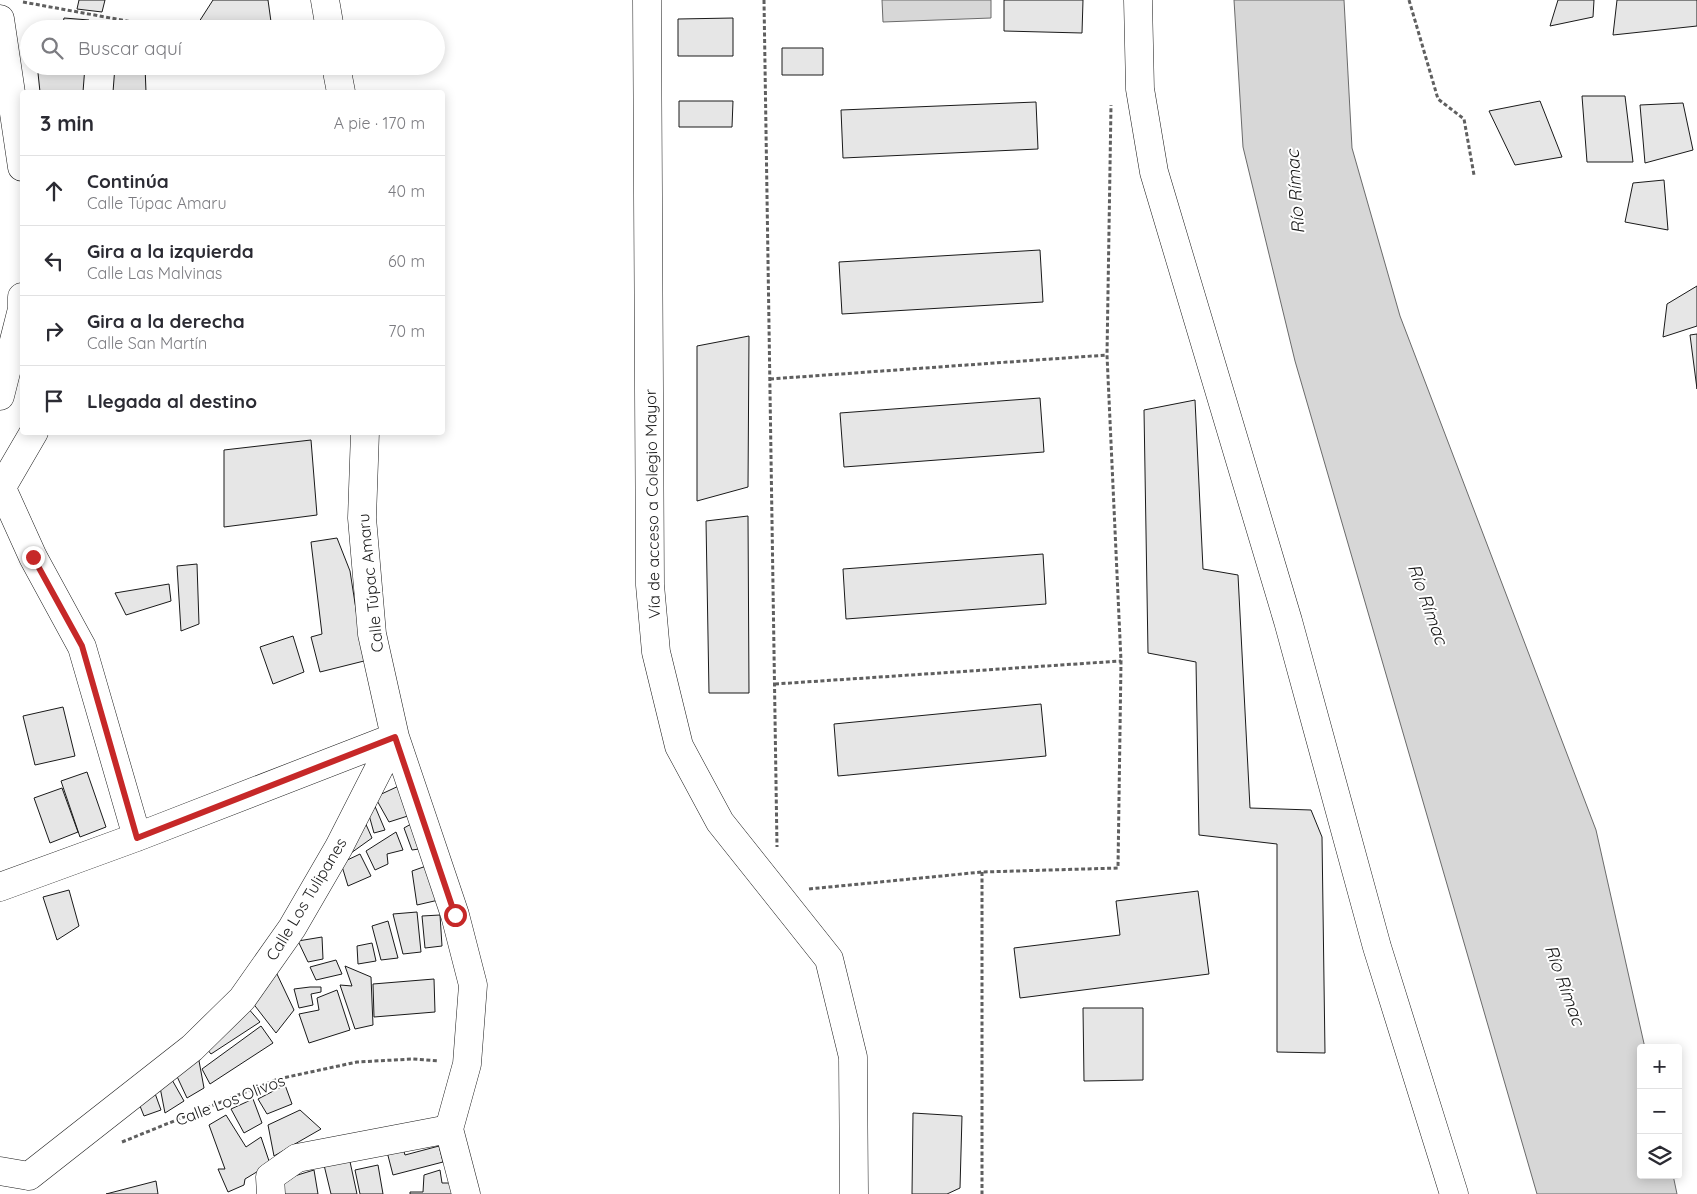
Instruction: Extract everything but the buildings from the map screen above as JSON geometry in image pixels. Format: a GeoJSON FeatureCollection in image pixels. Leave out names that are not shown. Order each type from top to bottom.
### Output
{"type":"FeatureCollection","features":[{"type":"Feature","properties":{"kind":"street"},"geometry":{"type":"LineString","coordinates":[[325,0],[328,20]]}},
{"type":"Feature","properties":{"kind":"street","name":"Vía de acceso a Colegio Mayor"},"geometry":{"type":"LineString","coordinates":[[647,0],[650,585],[656,652],[679,746],[720,822],[829,959],[853,1057],[854,1194]]}},
{"type":"Feature","properties":{"kind":"street"},"geometry":{"type":"LineString","coordinates":[[1138,0],[1140,89],[1154,172],[1288,621],[1377,947],[1454,1194]]}},
{"type":"Feature","properties":{"kind":"street"},"geometry":{"type":"LineString","coordinates":[[0,19],[20,138]]}},
{"type":"Feature","properties":{"kind":"street"},"geometry":{"type":"LineString","coordinates":[[338,75],[341,90]]}},
{"type":"Feature","properties":{"kind":"street"},"geometry":{"type":"LineString","coordinates":[[0,396],[20,317]]}},
{"type":"Feature","properties":{"kind":"street"},"geometry":{"type":"LineString","coordinates":[[32,435],[1,486],[33,557],[82,646],[137,838]]}},
{"type":"Feature","properties":{"kind":"street","name":"Calle Túpac Amaru"},"geometry":{"type":"LineString","coordinates":[[365,435],[362,518],[372,634],[395,737],[455,915],[473,985],[467,1064],[449,1129]]}},
{"type":"Feature","properties":{"kind":"street"},"geometry":{"type":"LineString","coordinates":[[0,887],[137,838],[395,737]]}},
{"type":"Feature","properties":{"kind":"street","name":"Calle Los Tulipanes"},"geometry":{"type":"LineString","coordinates":[[30,1185],[192,1048],[242,999],[292,928],[339,847],[395,737]]}},
{"type":"Feature","properties":{"kind":"street"},"geometry":{"type":"LineString","coordinates":[[271,1186],[297,1158],[449,1129],[466,1194]]}},
{"type":"Feature","properties":{"kind":"street"},"geometry":{"type":"LineString","coordinates":[[0,1170],[30,1185]]}},
{"type":"Feature","properties":{"kind":"path"},"geometry":{"type":"LineString","coordinates":[[764,0],[777,850]]}},
{"type":"Feature","properties":{"kind":"path"},"geometry":{"type":"LineString","coordinates":[[1409,0],[1438,99],[1464,119],[1474,175]]}},
{"type":"Feature","properties":{"kind":"path"},"geometry":{"type":"LineString","coordinates":[[22,2],[121,20]]}},
{"type":"Feature","properties":{"kind":"path"},"geometry":{"type":"LineString","coordinates":[[808,889],[982,872],[1118,868],[1120,661],[1107,355],[1112,92],[1140,89]]}},
{"type":"Feature","properties":{"kind":"path"},"geometry":{"type":"LineString","coordinates":[[770,379],[1107,355]]}},
{"type":"Feature","properties":{"kind":"path"},"geometry":{"type":"LineString","coordinates":[[775,684],[1120,661]]}},
{"type":"Feature","properties":{"kind":"path"},"geometry":{"type":"LineString","coordinates":[[982,872],[982,1194]]}},
{"type":"Feature","properties":{"kind":"path","name":"Calle Los Olivos"},"geometry":{"type":"LineString","coordinates":[[119,1143],[286,1077],[357,1062],[413,1059],[467,1064]]}},
{"type":"Feature","properties":{"kind":"water"},"geometry":{"type":"Polygon","coordinates":[[[882,0],[991,0],[991,18],[883,22],[882,0]]]}},
{"type":"Feature","properties":{"kind":"water","name":"Río Rímac"},"geometry":{"type":"Polygon","coordinates":[[[1234,0],[1344,0],[1352,148],[1400,316],[1596,830],[1644,1044],[1637,1044],[1637,1179],[1674,1179],[1677,1194],[1537,1194],[1295,361],[1243,147],[1234,0]]]}},
{"type":"Feature","properties":{"kind":"route"},"geometry":{"type":"LineString","coordinates":[[33,557],[82,646],[137,838],[395,737],[455,915]]}}]}
